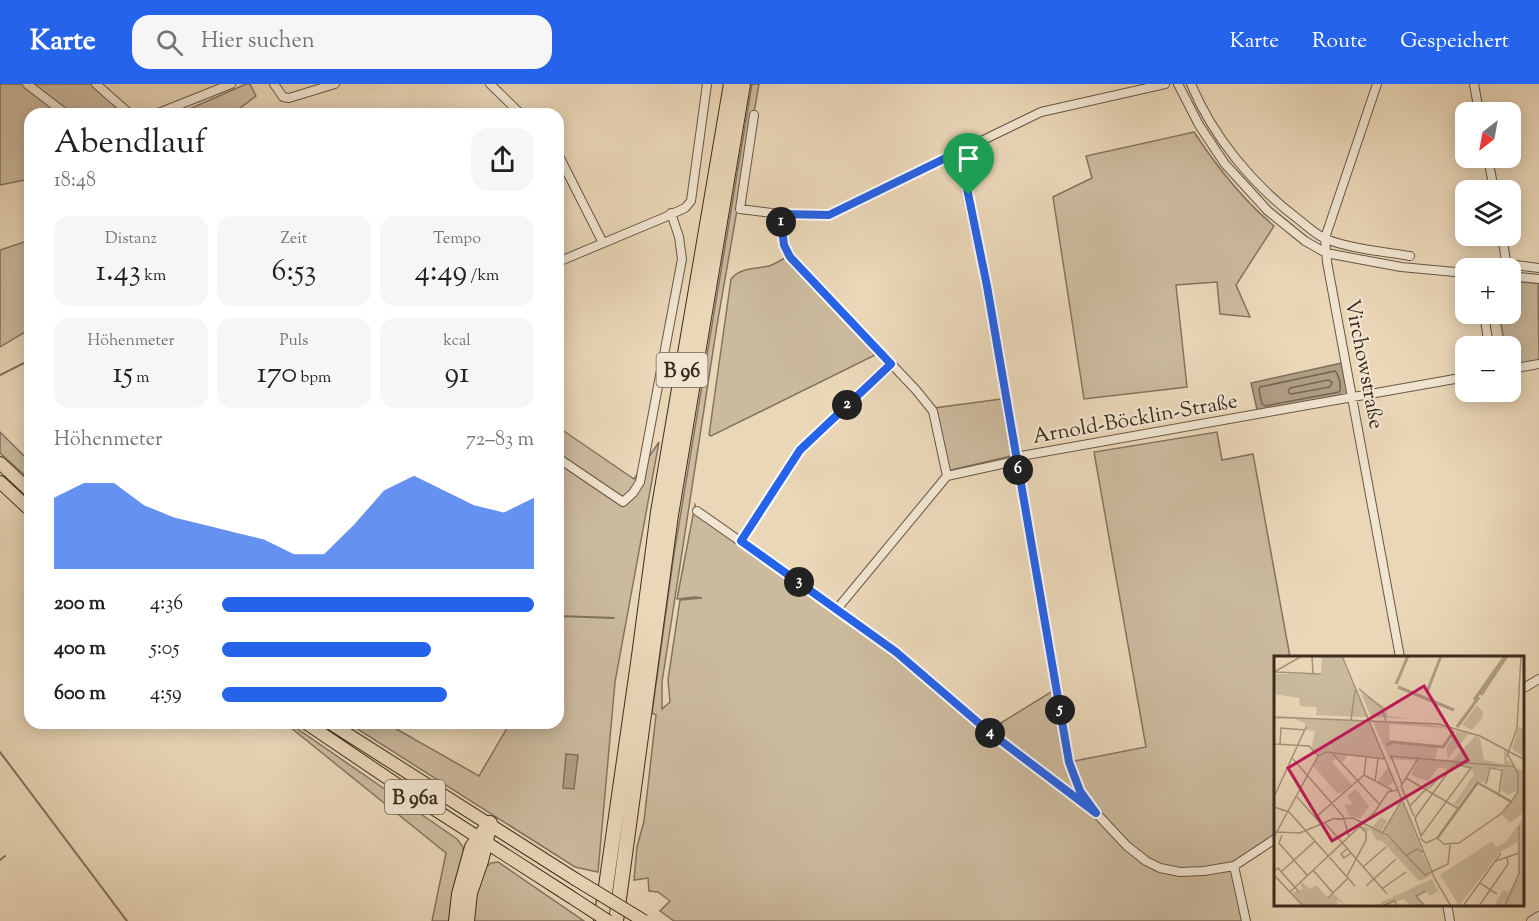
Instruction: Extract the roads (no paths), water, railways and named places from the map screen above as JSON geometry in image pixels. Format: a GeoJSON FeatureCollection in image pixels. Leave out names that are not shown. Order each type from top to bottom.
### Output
{"type":"FeatureCollection","features":[{"type":"Feature","properties":{"kind":"highway","name":"B 96"},"geometry":{"type":"LineString","coordinates":[[601,921],[658,512],[730,84]]}},
{"type":"Feature","properties":{"kind":"highway","name":"B 96"},"geometry":{"type":"LineString","coordinates":[[616,921],[671,514],[743,84]]}},
{"type":"Feature","properties":{"kind":"highway"},"geometry":{"type":"LineString","coordinates":[[467,921],[470,893],[481,861],[482,840],[490,823]]}},
{"type":"Feature","properties":{"kind":"highway"},"geometry":{"type":"LineString","coordinates":[[456,921],[459,894],[472,847],[482,840]]}},
{"type":"Feature","properties":{"kind":"main road"},"geometry":{"type":"LineString","coordinates":[[0,463],[24,485]]}},
{"type":"Feature","properties":{"kind":"main road"},"geometry":{"type":"LineString","coordinates":[[0,482],[24,504]]}},
{"type":"Feature","properties":{"kind":"main road","name":"B 96a"},"geometry":{"type":"LineString","coordinates":[[315,729],[608,921]]}},
{"type":"Feature","properties":{"kind":"main road","name":"B 96a"},"geometry":{"type":"LineString","coordinates":[[340,729],[644,921]]}},
{"type":"Feature","properties":{"kind":"street"},"geometry":{"type":"LineString","coordinates":[[27,84],[58,108]]}},
{"type":"Feature","properties":{"kind":"street"},"geometry":{"type":"LineString","coordinates":[[96,84],[123,108]]}},
{"type":"Feature","properties":{"kind":"street"},"geometry":{"type":"LineString","coordinates":[[171,108],[231,84]]}},
{"type":"Feature","properties":{"kind":"street"},"geometry":{"type":"LineString","coordinates":[[274,84],[283,97],[289,98],[335,84]]}},
{"type":"Feature","properties":{"kind":"street"},"geometry":{"type":"LineString","coordinates":[[490,84],[515,108]]}},
{"type":"Feature","properties":{"kind":"street"},"geometry":{"type":"LineString","coordinates":[[564,259],[685,208],[691,201],[707,84]]}},
{"type":"Feature","properties":{"kind":"street"},"geometry":{"type":"LineString","coordinates":[[754,115],[740,209],[780,214],[829,215],[1049,109],[1165,84]]}},
{"type":"Feature","properties":{"kind":"street"},"geometry":{"type":"LineString","coordinates":[[1178,84],[1199,125],[1232,172],[1260,203],[1305,241],[1326,253],[1401,267],[1455,272]]}},
{"type":"Feature","properties":{"kind":"street"},"geometry":{"type":"LineString","coordinates":[[1191,84],[1214,127],[1250,176],[1291,214],[1325,238],[1410,256]]}},
{"type":"Feature","properties":{"kind":"street","name":"Virchowstraße"},"geometry":{"type":"LineString","coordinates":[[1377,84],[1325,238],[1400,656]]}},
{"type":"Feature","properties":{"kind":"street"},"geometry":{"type":"LineString","coordinates":[[1474,84],[1477,102]]}},
{"type":"Feature","properties":{"kind":"street"},"geometry":{"type":"LineString","coordinates":[[958,152],[987,286],[1069,762],[1080,791],[1096,813],[1127,846],[1146,861],[1160,868],[1180,872],[1234,866],[1274,840]]}},
{"type":"Feature","properties":{"kind":"street"},"geometry":{"type":"LineString","coordinates":[[564,166],[603,243]]}},
{"type":"Feature","properties":{"kind":"street"},"geometry":{"type":"LineString","coordinates":[[564,462],[623,502],[638,487],[644,468],[682,259],[679,237],[671,213]]}},
{"type":"Feature","properties":{"kind":"street"},"geometry":{"type":"LineString","coordinates":[[780,214],[784,245],[790,257],[933,411],[947,476],[837,609]]}},
{"type":"Feature","properties":{"kind":"street"},"geometry":{"type":"LineString","coordinates":[[1521,267],[1539,268]]}},
{"type":"Feature","properties":{"kind":"street"},"geometry":{"type":"LineString","coordinates":[[1521,277],[1539,279]]}},
{"type":"Feature","properties":{"kind":"street"},"geometry":{"type":"LineString","coordinates":[[741,541],[800,450],[891,364]]}},
{"type":"Feature","properties":{"kind":"street"},"geometry":{"type":"LineString","coordinates":[[1521,367],[1539,364]]}},
{"type":"Feature","properties":{"kind":"street","name":"Arnold-Böcklin-Straße"},"geometry":{"type":"LineString","coordinates":[[947,476],[1011,462],[1015,458],[1455,379]]}},
{"type":"Feature","properties":{"kind":"street"},"geometry":{"type":"LineString","coordinates":[[697,510],[896,652],[988,731],[1096,813]]}},
{"type":"Feature","properties":{"kind":"street"},"geometry":{"type":"LineString","coordinates":[[1524,688],[1539,679]]}},
{"type":"Feature","properties":{"kind":"street"},"geometry":{"type":"LineString","coordinates":[[1234,866],[1246,921]]}},
{"type":"Feature","properties":{"kind":"street"},"geometry":{"type":"LineString","coordinates":[[1447,906],[1450,921]]}},
{"type":"Feature","properties":{"kind":"street"},"geometry":{"type":"LineString","coordinates":[[1531,921],[1539,916]]}},
{"type":"Feature","properties":{"kind":"water"},"geometry":{"type":"Polygon","coordinates":[[[1342,363],[1349,397],[1258,414],[1251,383],[1342,363]]]}},
{"type":"Feature","properties":{"kind":"water"},"geometry":{"type":"Polygon","coordinates":[[[566,754],[578,755],[574,789],[563,788],[566,754]]]}},
{"type":"Feature","properties":{"kind":"waterway"},"geometry":{"type":"LineString","coordinates":[[0,375],[24,363]]}},
{"type":"Feature","properties":{"kind":"waterway"},"geometry":{"type":"LineString","coordinates":[[564,616],[614,618]]}},
{"type":"Feature","properties":{"kind":"waterway"},"geometry":{"type":"LineString","coordinates":[[0,752],[127,921]]}},
{"type":"Feature","properties":{"kind":"waterway"},"geometry":{"type":"LineString","coordinates":[[0,860],[5,856]]}}]}
